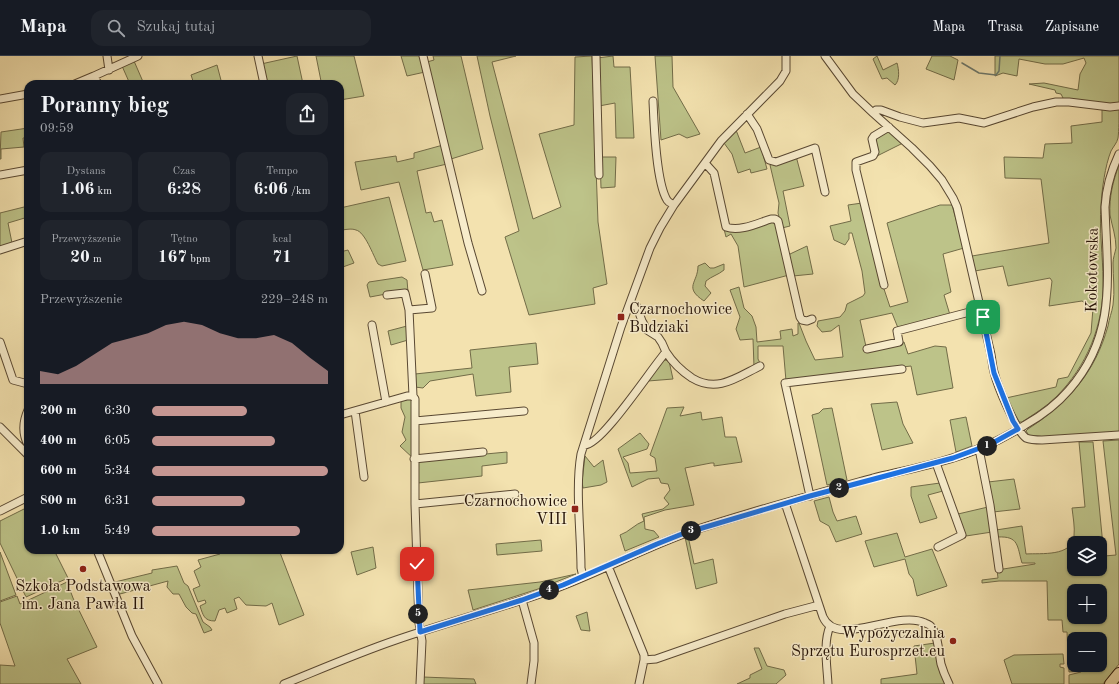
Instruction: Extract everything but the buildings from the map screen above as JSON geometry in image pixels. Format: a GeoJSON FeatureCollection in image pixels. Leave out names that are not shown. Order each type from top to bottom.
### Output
{"type":"FeatureCollection","features":[{"type":"Feature","properties":{"kind":"highway"},"geometry":{"type":"LineString","coordinates":[[1110,684],[1119,673]]}},
{"type":"Feature","properties":{"kind":"street"},"geometry":{"type":"LineString","coordinates":[[107,56],[109,70]]}},
{"type":"Feature","properties":{"kind":"street"},"geometry":{"type":"LineString","coordinates":[[84,80],[138,56]]}},
{"type":"Feature","properties":{"kind":"street"},"geometry":{"type":"LineString","coordinates":[[258,56],[263,80]]}},
{"type":"Feature","properties":{"kind":"street"},"geometry":{"type":"LineString","coordinates":[[423,56],[468,242],[482,291]]}},
{"type":"Feature","properties":{"kind":"street"},"geometry":{"type":"LineString","coordinates":[[596,56],[599,175]]}},
{"type":"Feature","properties":{"kind":"street"},"geometry":{"type":"LineString","coordinates":[[583,577],[581,568],[580,460],[615,344],[650,248],[674,205],[724,137],[780,81],[786,71],[786,56]]}},
{"type":"Feature","properties":{"kind":"street"},"geometry":{"type":"LineString","coordinates":[[824,56],[856,98],[930,166],[942,180],[953,198],[957,207],[981,309],[994,373],[1013,421],[1020,428],[1025,437],[1029,439],[1042,440],[1119,435]]}},
{"type":"Feature","properties":{"kind":"street"},"geometry":{"type":"LineString","coordinates":[[94,76],[96,80]]}},
{"type":"Feature","properties":{"kind":"street"},"geometry":{"type":"LineString","coordinates":[[0,99],[24,95]]}},
{"type":"Feature","properties":{"kind":"street"},"geometry":{"type":"LineString","coordinates":[[653,101],[660,178],[668,202],[674,205]]}},
{"type":"Feature","properties":{"kind":"street"},"geometry":{"type":"LineString","coordinates":[[872,113],[876,110],[881,110],[907,120],[923,123],[959,118],[984,122],[1033,107],[1056,102],[1110,107],[1119,106]]}},
{"type":"Feature","properties":{"kind":"street"},"geometry":{"type":"LineString","coordinates":[[747,114],[757,129],[769,160],[776,162],[814,148],[825,192]]}},
{"type":"Feature","properties":{"kind":"street"},"geometry":{"type":"LineString","coordinates":[[884,285],[858,178],[856,162],[873,156],[875,152],[872,139],[889,127]]}},
{"type":"Feature","properties":{"kind":"street","name":"Kokotowska"},"geometry":{"type":"LineString","coordinates":[[284,684],[373,648],[522,600],[583,577],[682,534],[810,496],[936,463],[979,449],[1020,428],[1050,409],[1067,393],[1087,365],[1100,337],[1105,319],[1108,292],[1105,207],[1106,193],[1111,174],[1119,154]]}},
{"type":"Feature","properties":{"kind":"street"},"geometry":{"type":"LineString","coordinates":[[705,163],[714,173],[726,227],[738,229],[771,219],[778,221],[800,317],[802,320],[807,321],[812,319]]}},
{"type":"Feature","properties":{"kind":"street"},"geometry":{"type":"LineString","coordinates":[[0,175],[24,171]]}},
{"type":"Feature","properties":{"kind":"street"},"geometry":{"type":"LineString","coordinates":[[0,250],[24,242]]}},
{"type":"Feature","properties":{"kind":"street"},"geometry":{"type":"LineString","coordinates":[[408,310],[432,308],[425,274]]}},
{"type":"Feature","properties":{"kind":"street"},"geometry":{"type":"LineString","coordinates":[[387,295],[405,293],[408,310],[413,396],[415,399],[415,504],[419,623],[422,641],[420,684]]}},
{"type":"Feature","properties":{"kind":"street"},"geometry":{"type":"LineString","coordinates":[[630,304],[637,307],[642,322],[647,330],[658,337],[675,366],[703,384],[712,385],[722,383],[760,366]]}},
{"type":"Feature","properties":{"kind":"street"},"geometry":{"type":"LineString","coordinates":[[867,348],[899,342],[897,331],[981,309]]}},
{"type":"Feature","properties":{"kind":"street"},"geometry":{"type":"LineString","coordinates":[[372,325],[386,402]]}},
{"type":"Feature","properties":{"kind":"street"},"geometry":{"type":"LineString","coordinates":[[0,342],[13,380],[24,383]]}},
{"type":"Feature","properties":{"kind":"street"},"geometry":{"type":"LineString","coordinates":[[584,445],[588,446],[602,434],[639,389],[658,360],[666,352]]}},
{"type":"Feature","properties":{"kind":"street"},"geometry":{"type":"LineString","coordinates":[[810,496],[785,384],[902,369]]}},
{"type":"Feature","properties":{"kind":"street"},"geometry":{"type":"LineString","coordinates":[[344,415],[407,396],[413,396]]}},
{"type":"Feature","properties":{"kind":"street"},"geometry":{"type":"LineString","coordinates":[[355,411],[364,477]]}},
{"type":"Feature","properties":{"kind":"street"},"geometry":{"type":"LineString","coordinates":[[415,421],[524,411]]}},
{"type":"Feature","properties":{"kind":"street"},"geometry":{"type":"LineString","coordinates":[[0,427],[24,451]]}},
{"type":"Feature","properties":{"kind":"street"},"geometry":{"type":"LineString","coordinates":[[979,449],[990,505],[999,569]]}},
{"type":"Feature","properties":{"kind":"street"},"geometry":{"type":"LineString","coordinates":[[414,459],[483,452]]}},
{"type":"Feature","properties":{"kind":"street"},"geometry":{"type":"LineString","coordinates":[[936,463],[962,535],[938,547]]}},
{"type":"Feature","properties":{"kind":"street"},"geometry":{"type":"LineString","coordinates":[[415,504],[515,494]]}},
{"type":"Feature","properties":{"kind":"street"},"geometry":{"type":"LineString","coordinates":[[0,511],[24,499]]}},
{"type":"Feature","properties":{"kind":"street"},"geometry":{"type":"LineString","coordinates":[[785,503],[819,605],[825,620],[830,626],[846,631],[895,620],[913,619],[923,622],[931,626],[935,632],[941,663],[949,684]]}},
{"type":"Feature","properties":{"kind":"street"},"geometry":{"type":"LineString","coordinates":[[99,554],[132,636],[158,684]]}},
{"type":"Feature","properties":{"kind":"street"},"geometry":{"type":"LineString","coordinates":[[608,566],[644,655],[639,684]]}},
{"type":"Feature","properties":{"kind":"street"},"geometry":{"type":"LineString","coordinates":[[522,600],[534,643],[534,661],[531,684]]}},
{"type":"Feature","properties":{"kind":"street"},"geometry":{"type":"LineString","coordinates":[[644,660],[656,659],[785,614],[819,605]]}},
{"type":"Feature","properties":{"kind":"street"},"geometry":{"type":"LineString","coordinates":[[828,684],[826,647],[827,633],[830,626]]}},
{"type":"Feature","properties":{"kind":"green space"},"geometry":{"type":"Polygon","coordinates":[[[297,56],[302,80],[265,80],[261,64],[297,56]]]}},
{"type":"Feature","properties":{"kind":"green space"},"geometry":{"type":"Polygon","coordinates":[[[316,56],[354,56],[364,96],[344,99],[344,80],[321,80],[316,56]]]}},
{"type":"Feature","properties":{"kind":"green space"},"geometry":{"type":"Polygon","coordinates":[[[401,56],[421,56],[425,72],[407,76],[401,56]]]}},
{"type":"Feature","properties":{"kind":"green space"},"geometry":{"type":"Polygon","coordinates":[[[433,56],[461,56],[483,149],[451,159],[427,62],[434,60],[433,56]]]}},
{"type":"Feature","properties":{"kind":"green space"},"geometry":{"type":"Polygon","coordinates":[[[477,56],[516,56],[492,62],[533,219],[561,207],[539,134],[574,125],[575,57],[592,56],[598,222],[607,284],[593,288],[595,304],[529,315],[505,237],[519,231],[490,116],[477,56]]]}},
{"type":"Feature","properties":{"kind":"green space"},"geometry":{"type":"Polygon","coordinates":[[[613,56],[614,67],[630,67],[634,138],[616,138],[615,103],[599,106],[597,58],[613,56]]]}},
{"type":"Feature","properties":{"kind":"green space"},"geometry":{"type":"Polygon","coordinates":[[[655,56],[672,56],[673,87],[700,134],[687,138],[679,134],[661,140],[655,56]]]}},
{"type":"Feature","properties":{"kind":"green space"},"geometry":{"type":"Polygon","coordinates":[[[877,56],[883,70],[897,63],[899,75],[895,85],[887,78],[882,79],[873,59],[877,56]]]}},
{"type":"Feature","properties":{"kind":"green space"},"geometry":{"type":"Polygon","coordinates":[[[932,56],[950,56],[958,60],[954,80],[926,69],[932,56]]]}},
{"type":"Feature","properties":{"kind":"green space"},"geometry":{"type":"Polygon","coordinates":[[[995,56],[1119,56],[1119,105],[1064,100],[1061,94],[1056,93],[1055,90],[1029,84],[1044,83],[1078,90],[1080,74],[1086,63],[1084,58],[1063,64],[1045,64],[1019,59],[1017,76],[1003,73],[995,76],[995,56]]]}},
{"type":"Feature","properties":{"kind":"green space"},"geometry":{"type":"Polygon","coordinates":[[[134,61],[142,80],[128,80],[122,66],[134,61]]]}},
{"type":"Feature","properties":{"kind":"green space"},"geometry":{"type":"Polygon","coordinates":[[[217,65],[221,80],[193,80],[191,75],[217,65]]]}},
{"type":"Feature","properties":{"kind":"green space"},"geometry":{"type":"Polygon","coordinates":[[[1102,108],[1119,108],[1119,123],[1118,138],[1111,151],[1105,170],[1102,192],[1100,224],[1103,297],[1097,329],[1085,358],[1067,385],[1048,404],[1022,422],[1019,422],[1006,398],[1056,387],[1058,379],[1068,377],[1091,333],[1093,308],[1082,301],[1049,306],[1052,281],[1050,278],[1008,286],[1003,266],[975,271],[972,256],[1049,243],[1041,179],[1005,178],[1004,157],[1043,158],[1045,144],[1072,143],[1071,126],[1102,122],[1102,108]]]}},
{"type":"Feature","properties":{"kind":"green space"},"geometry":{"type":"Polygon","coordinates":[[[24,129],[24,147],[1,149],[0,159],[1,132],[24,129]]]}},
{"type":"Feature","properties":{"kind":"green space"},"geometry":{"type":"Polygon","coordinates":[[[736,130],[745,153],[761,147],[767,169],[751,173],[750,169],[738,173],[732,154],[724,143],[736,130]]]}},
{"type":"Feature","properties":{"kind":"green space"},"geometry":{"type":"Polygon","coordinates":[[[889,131],[903,143],[877,156],[874,140],[889,131]]]}},
{"type":"Feature","properties":{"kind":"green space"},"geometry":{"type":"Polygon","coordinates":[[[443,145],[447,164],[417,171],[426,213],[431,212],[434,222],[442,220],[453,265],[423,270],[399,182],[361,190],[355,162],[396,156],[397,162],[414,158],[414,153],[443,145]]]}},
{"type":"Feature","properties":{"kind":"green space"},"geometry":{"type":"Polygon","coordinates":[[[796,156],[804,186],[783,191],[790,226],[782,228],[778,213],[779,203],[770,165],[796,156]]]}},
{"type":"Feature","properties":{"kind":"green space"},"geometry":{"type":"Polygon","coordinates":[[[600,157],[616,157],[615,187],[601,188],[600,157]]]}},
{"type":"Feature","properties":{"kind":"green space"},"geometry":{"type":"Polygon","coordinates":[[[1119,165],[1119,433],[1040,438],[1027,435],[1028,434],[1026,431],[1056,409],[1088,372],[1096,358],[1108,326],[1114,300],[1113,263],[1116,248],[1115,235],[1110,215],[1110,202],[1119,165]]]}},
{"type":"Feature","properties":{"kind":"green space"},"geometry":{"type":"Polygon","coordinates":[[[389,197],[406,261],[382,266],[378,264],[363,235],[356,230],[344,230],[344,207],[389,197]]]}},
{"type":"Feature","properties":{"kind":"green space"},"geometry":{"type":"Polygon","coordinates":[[[862,203],[883,286],[890,307],[908,302],[887,223],[940,205],[952,205],[964,248],[943,254],[951,292],[944,295],[950,315],[898,328],[892,313],[860,320],[867,351],[904,342],[908,354],[935,346],[946,347],[953,388],[917,395],[911,366],[786,381],[783,346],[758,346],[758,359],[761,365],[754,367],[753,339],[740,340],[736,329],[740,317],[730,290],[739,287],[744,308],[752,316],[756,327],[757,342],[781,339],[780,331],[792,329],[793,336],[798,334],[799,323],[815,360],[843,357],[839,325],[831,331],[822,332],[817,326],[818,321],[840,317],[845,311],[847,304],[863,296],[865,293],[862,271],[852,233],[849,233],[849,239],[845,245],[834,240],[830,226],[851,221],[848,205],[862,203]]]}},
{"type":"Feature","properties":{"kind":"green space"},"geometry":{"type":"Polygon","coordinates":[[[24,207],[24,218],[8,223],[12,243],[0,247],[0,213],[24,207]]]}},
{"type":"Feature","properties":{"kind":"green space"},"geometry":{"type":"Polygon","coordinates":[[[772,222],[776,225],[789,275],[744,287],[738,246],[731,234],[726,237],[724,229],[736,232],[772,222]]]}},
{"type":"Feature","properties":{"kind":"green space"},"geometry":{"type":"Polygon","coordinates":[[[807,246],[813,274],[793,276],[788,257],[790,254],[807,246]]]}},
{"type":"Feature","properties":{"kind":"green space"},"geometry":{"type":"Polygon","coordinates":[[[348,250],[354,263],[344,267],[344,251],[348,250]]]}},
{"type":"Feature","properties":{"kind":"green space"},"geometry":{"type":"Polygon","coordinates":[[[705,263],[710,268],[724,264],[724,270],[706,281],[705,286],[711,293],[704,301],[694,292],[693,285],[698,266],[705,263]]]}},
{"type":"Feature","properties":{"kind":"green space"},"geometry":{"type":"Polygon","coordinates":[[[402,277],[407,280],[408,292],[402,291],[370,297],[367,285],[369,282],[402,277]]]}},
{"type":"Feature","properties":{"kind":"green space"},"geometry":{"type":"Polygon","coordinates":[[[407,326],[408,340],[391,345],[388,331],[407,326]]]}},
{"type":"Feature","properties":{"kind":"green space"},"geometry":{"type":"Polygon","coordinates":[[[536,343],[538,364],[509,367],[511,392],[476,396],[473,374],[430,381],[423,388],[415,387],[415,374],[472,368],[470,350],[536,343]]]}},
{"type":"Feature","properties":{"kind":"green space"},"geometry":{"type":"Polygon","coordinates":[[[660,361],[669,361],[673,379],[648,381],[660,361]]]}},
{"type":"Feature","properties":{"kind":"green space"},"geometry":{"type":"Polygon","coordinates":[[[410,399],[413,401],[414,459],[400,446],[406,440],[402,432],[405,417],[401,408],[401,401],[410,399]]]}},
{"type":"Feature","properties":{"kind":"green space"},"geometry":{"type":"Polygon","coordinates":[[[897,402],[903,424],[913,443],[882,450],[871,404],[897,402]]]}},
{"type":"Feature","properties":{"kind":"green space"},"geometry":{"type":"Polygon","coordinates":[[[684,407],[680,416],[701,412],[702,420],[722,417],[725,437],[736,437],[742,462],[714,466],[714,463],[711,463],[685,468],[694,505],[665,510],[644,517],[645,529],[654,531],[659,537],[625,551],[620,535],[644,521],[642,514],[663,509],[669,504],[664,498],[670,490],[668,484],[661,483],[659,478],[648,479],[632,487],[618,449],[640,433],[649,444],[647,449],[623,457],[628,463],[630,473],[657,471],[655,458],[650,455],[667,408],[684,407]]]}},
{"type":"Feature","properties":{"kind":"green space"},"geometry":{"type":"Polygon","coordinates":[[[832,408],[847,480],[827,485],[812,415],[819,413],[823,409],[832,408]]]}},
{"type":"Feature","properties":{"kind":"green space"},"geometry":{"type":"Polygon","coordinates":[[[966,417],[972,446],[956,452],[950,420],[966,417]]]}},
{"type":"Feature","properties":{"kind":"green space"},"geometry":{"type":"Polygon","coordinates":[[[1119,440],[1119,664],[1103,684],[1069,684],[1069,675],[1081,672],[1107,672],[1107,632],[1063,632],[1062,620],[1048,620],[1047,581],[999,581],[982,583],[982,580],[998,578],[997,570],[1035,564],[1022,563],[1018,547],[1014,540],[1005,537],[998,537],[996,530],[1022,526],[1026,554],[1055,552],[1067,548],[1067,576],[1107,576],[1107,556],[1116,555],[1103,441],[1119,440]]]}},
{"type":"Feature","properties":{"kind":"green space"},"geometry":{"type":"Polygon","coordinates":[[[1079,442],[1093,442],[1102,536],[1074,536],[1072,508],[1085,507],[1079,442]]]}},
{"type":"Feature","properties":{"kind":"green space"},"geometry":{"type":"Polygon","coordinates":[[[507,452],[507,463],[482,466],[482,476],[418,483],[417,464],[421,460],[507,452]]]}},
{"type":"Feature","properties":{"kind":"green space"},"geometry":{"type":"Polygon","coordinates":[[[585,456],[594,467],[603,460],[607,482],[601,485],[583,488],[582,482],[585,456]]]}},
{"type":"Feature","properties":{"kind":"green space"},"geometry":{"type":"Polygon","coordinates":[[[1014,479],[1020,509],[993,512],[988,482],[1014,479]]]}},
{"type":"Feature","properties":{"kind":"green space"},"geometry":{"type":"Polygon","coordinates":[[[940,483],[943,491],[928,495],[937,518],[920,523],[911,496],[911,487],[940,483]]]}},
{"type":"Feature","properties":{"kind":"green space"},"geometry":{"type":"Polygon","coordinates":[[[829,497],[837,521],[856,516],[862,534],[836,542],[829,526],[820,521],[814,501],[829,497]]]}},
{"type":"Feature","properties":{"kind":"green space"},"geometry":{"type":"Polygon","coordinates":[[[988,507],[992,532],[966,536],[958,514],[988,507]]]}},
{"type":"Feature","properties":{"kind":"green space"},"geometry":{"type":"Polygon","coordinates":[[[24,509],[24,554],[56,554],[68,578],[26,597],[0,543],[0,521],[24,509]]]}},
{"type":"Feature","properties":{"kind":"green space"},"geometry":{"type":"Polygon","coordinates":[[[897,533],[905,557],[932,549],[947,586],[917,596],[913,579],[909,574],[905,559],[874,567],[865,541],[897,533]]]}},
{"type":"Feature","properties":{"kind":"green space"},"geometry":{"type":"Polygon","coordinates":[[[688,536],[694,564],[713,559],[717,583],[696,589],[685,537],[688,536]]]}},
{"type":"Feature","properties":{"kind":"green space"},"geometry":{"type":"Polygon","coordinates":[[[541,540],[542,551],[497,555],[496,544],[541,540]]]}},
{"type":"Feature","properties":{"kind":"green space"},"geometry":{"type":"Polygon","coordinates":[[[373,547],[376,568],[357,575],[351,552],[373,547]]]}},
{"type":"Feature","properties":{"kind":"green space"},"geometry":{"type":"Polygon","coordinates":[[[0,552],[16,595],[0,601],[0,552]]]}},
{"type":"Feature","properties":{"kind":"green space"},"geometry":{"type":"Polygon","coordinates":[[[220,554],[281,554],[304,615],[279,625],[272,603],[266,606],[246,605],[239,597],[234,599],[237,609],[227,613],[225,608],[219,610],[215,621],[206,619],[200,606],[206,603],[205,600],[198,602],[193,589],[200,586],[194,571],[201,567],[198,560],[220,554]]]}},
{"type":"Feature","properties":{"kind":"green space"},"geometry":{"type":"Polygon","coordinates":[[[177,566],[184,583],[188,586],[203,622],[212,630],[204,633],[196,614],[192,613],[186,607],[179,594],[173,594],[167,587],[168,581],[120,594],[115,582],[152,573],[152,570],[177,566]]]}},
{"type":"Feature","properties":{"kind":"green space"},"geometry":{"type":"Polygon","coordinates":[[[576,574],[538,589],[473,610],[468,590],[540,582],[576,574]]]}},
{"type":"Feature","properties":{"kind":"green space"},"geometry":{"type":"Polygon","coordinates":[[[67,582],[73,598],[97,647],[67,659],[81,684],[0,684],[0,665],[15,666],[0,623],[0,602],[17,596],[20,604],[67,582]]]}},
{"type":"Feature","properties":{"kind":"green space"},"geometry":{"type":"Polygon","coordinates":[[[587,612],[590,631],[581,630],[576,616],[587,612]]]}},
{"type":"Feature","properties":{"kind":"green space"},"geometry":{"type":"Polygon","coordinates":[[[935,643],[946,684],[881,684],[881,679],[917,674],[914,646],[935,643]]]}},
{"type":"Feature","properties":{"kind":"green space"},"geometry":{"type":"Polygon","coordinates":[[[754,648],[759,648],[767,666],[784,670],[786,675],[776,684],[737,684],[750,678],[750,675],[762,669],[754,648]]]}},
{"type":"Feature","properties":{"kind":"green space"},"geometry":{"type":"Polygon","coordinates":[[[1063,654],[1064,664],[1060,664],[1060,667],[1064,668],[1064,684],[1012,684],[1004,660],[1014,655],[1063,654]]]}},
{"type":"Feature","properties":{"kind":"green space"},"geometry":{"type":"Polygon","coordinates":[[[423,677],[474,679],[476,684],[423,684],[423,677]]]}},
{"type":"Feature","properties":{"kind":"waterway"},"geometry":{"type":"LineString","coordinates":[[962,63],[979,73],[996,75],[999,71],[1000,56]]}},
{"type":"Feature","properties":{"kind":"place","name":"Czarnochowice Budziaki"},"geometry":{"type":"Point","coordinates":[621,317]}},
{"type":"Feature","properties":{"kind":"place","name":"Czarnochowice VIII"},"geometry":{"type":"Point","coordinates":[575,509]}},
{"type":"Feature","properties":{"kind":"place","name":"Szkoła Podstawowa im. Jana Pawła II"},"geometry":{"type":"Point","coordinates":[83,569]}},
{"type":"Feature","properties":{"kind":"place","name":"Wypożyczalnia Sprzętu Eurosprzet.eu"},"geometry":{"type":"Point","coordinates":[953,641]}},
{"type":"Feature","properties":{"kind":"route"},"geometry":{"type":"LineString","coordinates":[[417,564],[420,632],[456,622],[548,591],[682,534],[810,496],[953,458],[991,444],[1018,429],[1013,421],[994,373],[983,317]]}}]}
